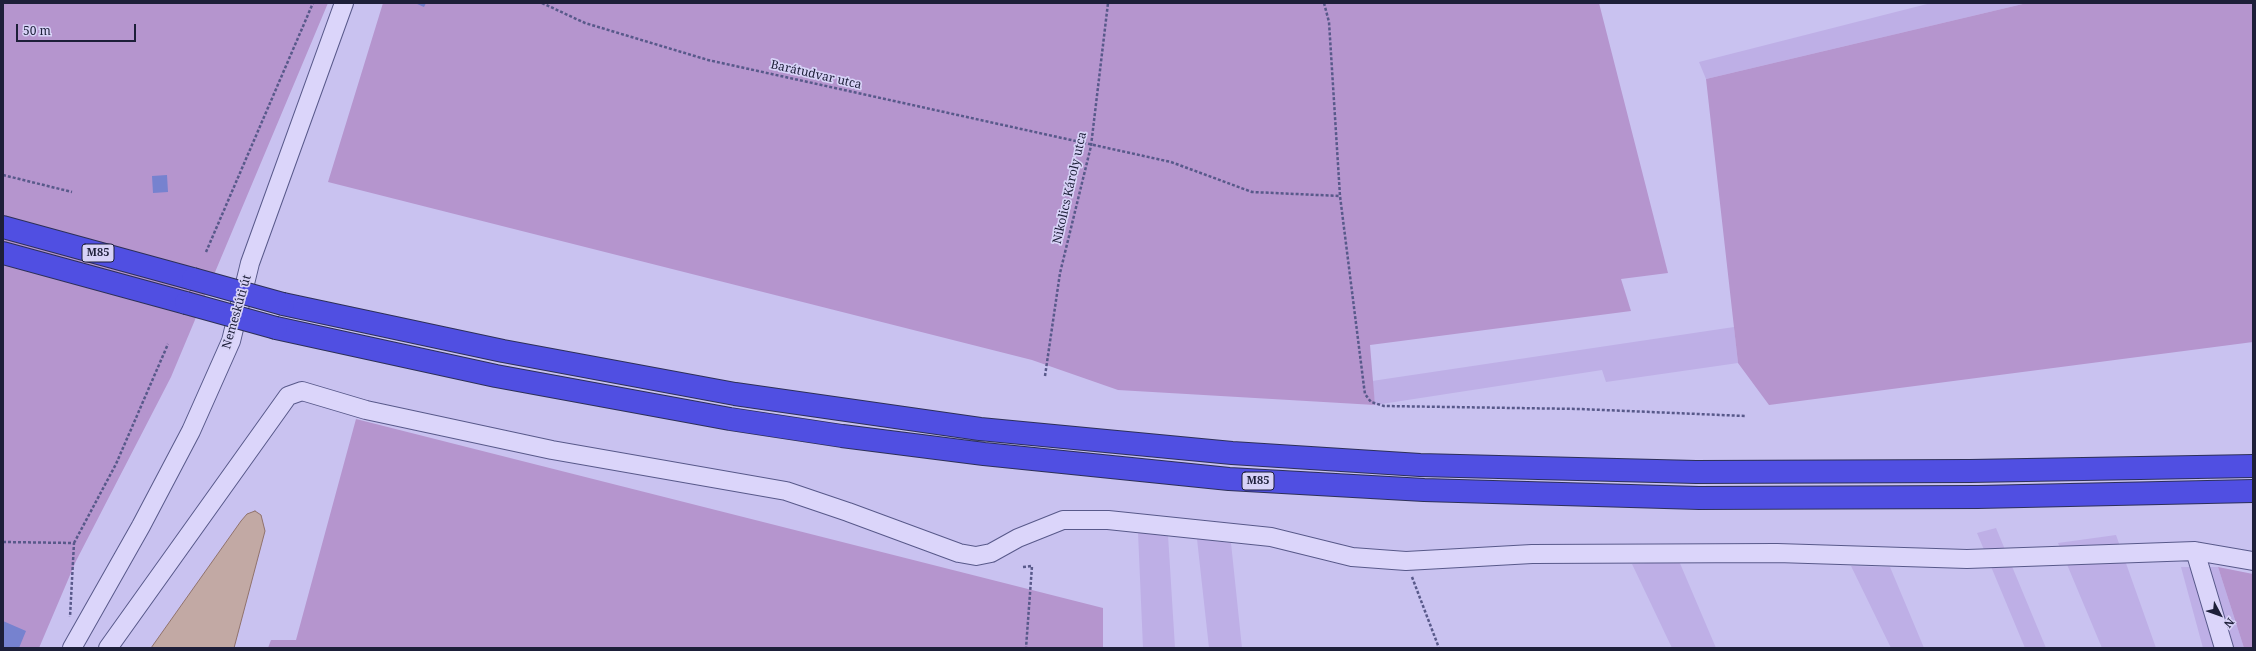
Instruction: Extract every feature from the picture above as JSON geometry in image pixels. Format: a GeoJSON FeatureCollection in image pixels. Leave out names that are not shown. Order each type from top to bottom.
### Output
{"type":"FeatureCollection","features":[{"type":"Feature","properties":{"kind":"highway","name":"M85"},"geometry":{"type":"LineString","coordinates":[[3,227],[283,304],[503,351],[735,394],[980,429],[1232,453],[1451,466],[1696,472],[1970,472],[2253,466]]}},
{"type":"Feature","properties":{"kind":"highway","name":"M85"},"geometry":{"type":"LineString","coordinates":[[3,254],[276,328],[496,376],[753,422],[984,454],[1229,479],[1424,490],[1699,498],[1978,497],[2253,491]]}},
{"type":"Feature","properties":{"kind":"street","name":"Nemeskúti út"},"geometry":{"type":"LineString","coordinates":[[72,648],[187,438],[231,340],[250,263],[344,3]]}},
{"type":"Feature","properties":{"kind":"street"},"geometry":{"type":"LineString","coordinates":[[108,648],[288,396],[302,391],[366,410],[552,450],[786,491],[959,553],[976,556],[991,553],[1018,538],[1063,520],[1108,520],[1271,537],[1352,557],[1406,562],[1532,554],[1777,553],[1967,559],[2195,551],[2253,561]]}},
{"type":"Feature","properties":{"kind":"street"},"geometry":{"type":"LineString","coordinates":[[2195,551],[2224,648]]}},
{"type":"Feature","properties":{"kind":"path"},"geometry":{"type":"LineString","coordinates":[[206,252],[313,3]]}},
{"type":"Feature","properties":{"kind":"path","name":"Barátudvar utca"},"geometry":{"type":"LineString","coordinates":[[542,3],[585,23],[708,60],[1091,146],[1171,162],[1252,192],[1340,196]]}},
{"type":"Feature","properties":{"kind":"path","name":"Nikolics Károly utca"},"geometry":{"type":"LineString","coordinates":[[1045,376],[1060,274],[1091,146],[1108,3]]}},
{"type":"Feature","properties":{"kind":"path"},"geometry":{"type":"LineString","coordinates":[[1324,3],[1329,22],[1340,196],[1365,394],[1371,402],[1384,406],[1580,409],[1745,416]]}},
{"type":"Feature","properties":{"kind":"path"},"geometry":{"type":"LineString","coordinates":[[3,175],[72,192]]}},
{"type":"Feature","properties":{"kind":"path"},"geometry":{"type":"LineString","coordinates":[[70,620],[74,543],[116,464],[168,344]]}},
{"type":"Feature","properties":{"kind":"path"},"geometry":{"type":"LineString","coordinates":[[3,542],[74,543]]}},
{"type":"Feature","properties":{"kind":"path"},"geometry":{"type":"LineString","coordinates":[[1406,562],[1439,648]]}},
{"type":"Feature","properties":{"kind":"path"},"geometry":{"type":"LineString","coordinates":[[1023,567],[1032,566],[1026,648]]}},
{"type":"Feature","properties":{"kind":"shaded area"},"geometry":{"type":"Polygon","coordinates":[[[3,3],[328,3],[171,377],[76,561],[39,648],[3,648],[3,3]]]}},
{"type":"Feature","properties":{"kind":"shaded area"},"geometry":{"type":"Polygon","coordinates":[[[383,3],[1599,3],[1668,273],[1621,279],[1631,311],[1370,345],[1375,405],[1118,390],[1032,360],[328,182],[383,3]]]}},
{"type":"Feature","properties":{"kind":"shaded area"},"geometry":{"type":"Polygon","coordinates":[[[1931,3],[2027,3],[1706,79],[1699,62],[1931,3]]]}},
{"type":"Feature","properties":{"kind":"shaded area"},"geometry":{"type":"Polygon","coordinates":[[[2027,3],[2253,3],[2253,342],[1769,405],[1738,363],[1706,79],[2027,3]]]}},
{"type":"Feature","properties":{"kind":"shaded area"},"geometry":{"type":"Polygon","coordinates":[[[1734,327],[1738,363],[1606,382],[1602,370],[1375,405],[1372,381],[1734,327]]]}},
{"type":"Feature","properties":{"kind":"shaded area"},"geometry":{"type":"Polygon","coordinates":[[[356,419],[1103,608],[1103,648],[268,648],[271,640],[296,640],[356,419]]]}},
{"type":"Feature","properties":{"kind":"shaded area"},"geometry":{"type":"Polygon","coordinates":[[[255,511],[261,515],[265,531],[234,648],[151,648],[241,521],[247,514],[255,511]]]}},
{"type":"Feature","properties":{"kind":"shaded area"},"geometry":{"type":"Polygon","coordinates":[[[1996,528],[2046,648],[2025,648],[1977,533],[1996,528]]]}},
{"type":"Feature","properties":{"kind":"shaded area"},"geometry":{"type":"Polygon","coordinates":[[[1138,532],[1168,535],[1175,648],[1143,648],[1138,532]]]}},
{"type":"Feature","properties":{"kind":"shaded area"},"geometry":{"type":"Polygon","coordinates":[[[2116,535],[2156,648],[2102,648],[2058,543],[2116,535]]]}},
{"type":"Feature","properties":{"kind":"shaded area"},"geometry":{"type":"Polygon","coordinates":[[[1197,539],[1231,543],[1242,648],[1209,648],[1197,539]]]}},
{"type":"Feature","properties":{"kind":"shaded area"},"geometry":{"type":"Polygon","coordinates":[[[1679,561],[1716,648],[1672,648],[1632,564],[1679,561]]]}},
{"type":"Feature","properties":{"kind":"shaded area"},"geometry":{"type":"Polygon","coordinates":[[[1851,566],[1890,567],[1924,648],[1891,648],[1851,566]]]}},
{"type":"Feature","properties":{"kind":"shaded area"},"geometry":{"type":"Polygon","coordinates":[[[2181,567],[2218,567],[2244,648],[2203,648],[2181,567]]]}},
{"type":"Feature","properties":{"kind":"shaded area"},"geometry":{"type":"Polygon","coordinates":[[[2218,567],[2253,574],[2253,648],[2244,648],[2218,567]]]}},
{"type":"Feature","properties":{"kind":"building"},"geometry":{"type":"Polygon","coordinates":[[[415,3],[426,3],[424,7],[415,3]]]}},
{"type":"Feature","properties":{"kind":"building"},"geometry":{"type":"Polygon","coordinates":[[[167,175],[168,192],[153,193],[152,176],[167,175]]]}},
{"type":"Feature","properties":{"kind":"building"},"geometry":{"type":"Polygon","coordinates":[[[3,621],[26,631],[19,648],[3,648],[3,621]]]}}]}
